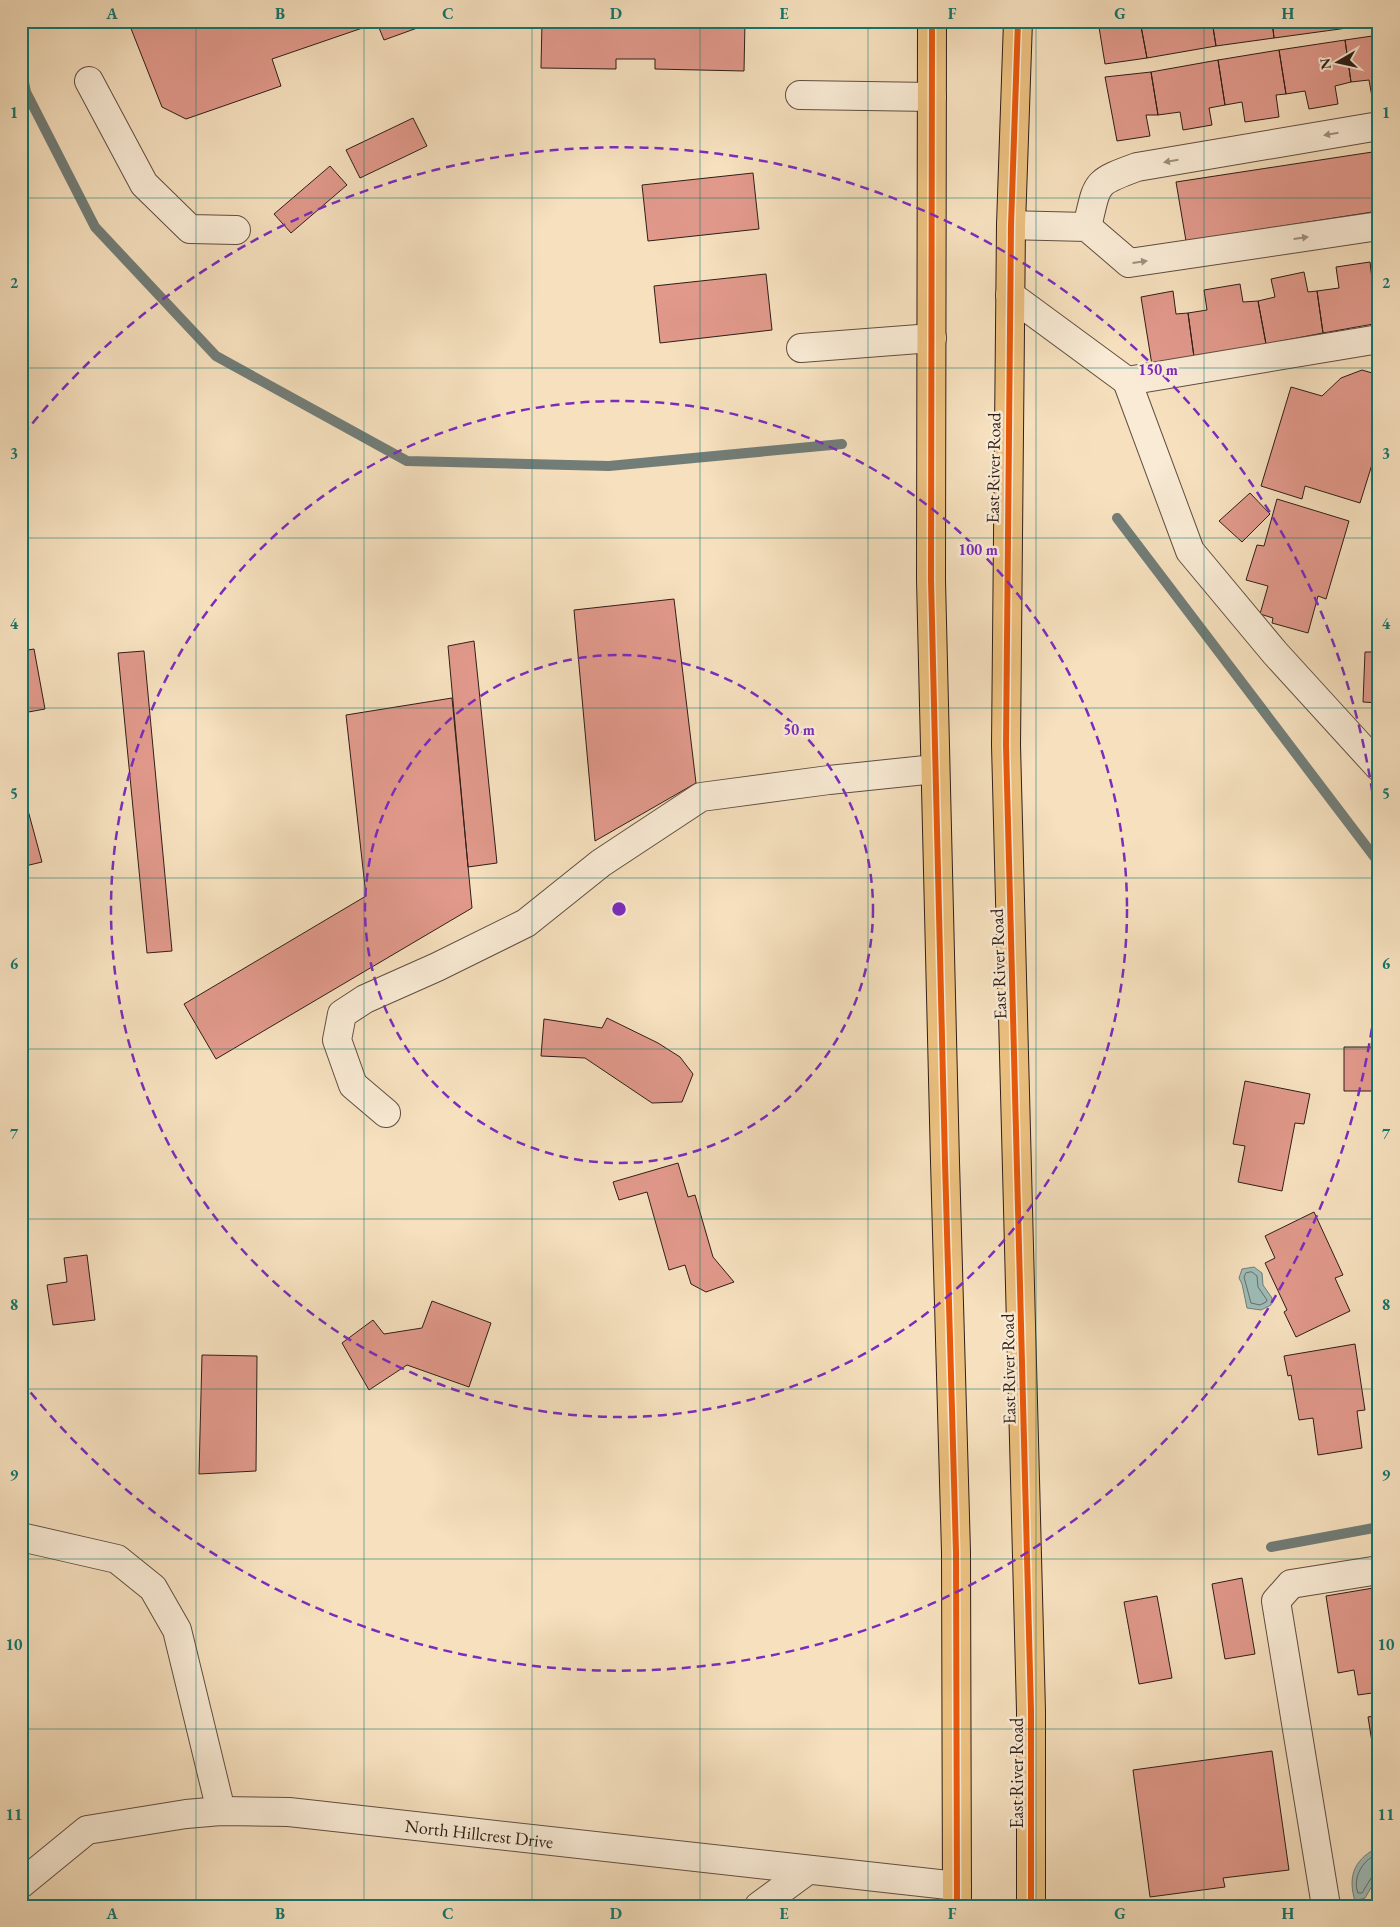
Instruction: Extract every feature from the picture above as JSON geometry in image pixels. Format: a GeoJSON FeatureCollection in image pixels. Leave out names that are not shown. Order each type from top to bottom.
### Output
{"type":"FeatureCollection","features":[{"type":"Feature","properties":{"kind":"main road"},"geometry":{"type":"LineString","coordinates":[[932,21],[931,580],[956,1552],[957,1896],[980,1906]]}},
{"type":"Feature","properties":{"kind":"main road","name":"East River Road"},"geometry":{"type":"LineString","coordinates":[[1018,21],[1011,225],[1006,745],[1032,1711],[1031,1906]]}},
{"type":"Feature","properties":{"kind":"street"},"geometry":{"type":"LineString","coordinates":[[89,81],[144,184],[190,229],[236,230]]}},
{"type":"Feature","properties":{"kind":"street"},"geometry":{"type":"LineString","coordinates":[[800,95],[932,97]]}},
{"type":"Feature","properties":{"kind":"street"},"geometry":{"type":"LineString","coordinates":[[1087,227],[1097,187],[1109,177],[1137,167],[1379,126]]}},
{"type":"Feature","properties":{"kind":"street"},"geometry":{"type":"LineString","coordinates":[[1011,225],[1087,227],[1129,263],[1379,226]]}},
{"type":"Feature","properties":{"kind":"street"},"geometry":{"type":"LineString","coordinates":[[1010,295],[1127,381],[1190,551],[1275,653],[1379,767]]}},
{"type":"Feature","properties":{"kind":"street"},"geometry":{"type":"LineString","coordinates":[[801,348],[932,338]]}},
{"type":"Feature","properties":{"kind":"street"},"geometry":{"type":"LineString","coordinates":[[1127,381],[1379,339]]}},
{"type":"Feature","properties":{"kind":"street"},"geometry":{"type":"LineString","coordinates":[[386,1113],[353,1085],[337,1040],[342,1014],[365,999],[437,967],[526,923],[600,863],[701,797],[829,780],[935,770]]}},
{"type":"Feature","properties":{"kind":"street"},"geometry":{"type":"LineString","coordinates":[[21,1537],[117,1559],[153,1588],[177,1630],[221,1811]]}},
{"type":"Feature","properties":{"kind":"street"},"geometry":{"type":"LineString","coordinates":[[1326,1906],[1276,1601],[1291,1584],[1379,1570]]}},
{"type":"Feature","properties":{"kind":"street","name":"North Hillcrest Drive"},"geometry":{"type":"LineString","coordinates":[[21,1884],[88,1830],[186,1814],[221,1811],[289,1812],[808,1870],[957,1896]]}},
{"type":"Feature","properties":{"kind":"street"},"geometry":{"type":"LineString","coordinates":[[759,1906],[808,1870]]}},
{"type":"Feature","properties":{"kind":"water"},"geometry":{"type":"Polygon","coordinates":[[[1254,1267],[1262,1273],[1263,1285],[1272,1298],[1271,1305],[1261,1310],[1247,1308],[1239,1278],[1242,1269],[1254,1267]]]}},
{"type":"Feature","properties":{"kind":"water"},"geometry":{"type":"Polygon","coordinates":[[[1375,1849],[1379,1849],[1379,1874],[1365,1898],[1355,1901],[1352,1885],[1354,1871],[1362,1859],[1375,1849]]]}},
{"type":"Feature","properties":{"kind":"building"},"geometry":{"type":"Polygon","coordinates":[[[128,21],[418,21],[420,27],[384,40],[377,23],[272,59],[281,86],[186,119],[162,107],[128,21]]]}},
{"type":"Feature","properties":{"kind":"building"},"geometry":{"type":"Polygon","coordinates":[[[542,21],[745,21],[744,71],[655,69],[655,59],[616,59],[616,69],[541,68],[542,21]]]}},
{"type":"Feature","properties":{"kind":"building"},"geometry":{"type":"Polygon","coordinates":[[[1098,21],[1140,21],[1147,58],[1105,64],[1098,21]]]}},
{"type":"Feature","properties":{"kind":"building"},"geometry":{"type":"Polygon","coordinates":[[[1140,21],[1212,21],[1216,46],[1147,58],[1140,21]]]}},
{"type":"Feature","properties":{"kind":"building"},"geometry":{"type":"Polygon","coordinates":[[[1212,21],[1272,21],[1274,38],[1216,46],[1212,21]]]}},
{"type":"Feature","properties":{"kind":"building"},"geometry":{"type":"Polygon","coordinates":[[[1272,21],[1338,21],[1340,29],[1274,38],[1272,21]]]}},
{"type":"Feature","properties":{"kind":"building"},"geometry":{"type":"Polygon","coordinates":[[[1338,21],[1379,21],[1379,23],[1340,29],[1338,21]]]}},
{"type":"Feature","properties":{"kind":"building"},"geometry":{"type":"Polygon","coordinates":[[[1379,35],[1379,96],[1372,97],[1369,80],[1351,82],[1345,40],[1379,35]]]}},
{"type":"Feature","properties":{"kind":"building"},"geometry":{"type":"Polygon","coordinates":[[[1345,40],[1351,82],[1335,86],[1338,104],[1309,109],[1305,91],[1286,94],[1279,50],[1345,40]]]}},
{"type":"Feature","properties":{"kind":"building"},"geometry":{"type":"Polygon","coordinates":[[[1279,50],[1286,94],[1276,95],[1279,117],[1245,122],[1242,102],[1225,105],[1218,60],[1279,50]]]}},
{"type":"Feature","properties":{"kind":"building"},"geometry":{"type":"Polygon","coordinates":[[[1218,60],[1225,105],[1209,108],[1212,125],[1183,130],[1180,112],[1158,115],[1151,72],[1218,60]]]}},
{"type":"Feature","properties":{"kind":"building"},"geometry":{"type":"Polygon","coordinates":[[[1151,72],[1158,115],[1146,115],[1150,136],[1117,141],[1105,77],[1151,72]]]}},
{"type":"Feature","properties":{"kind":"building"},"geometry":{"type":"Polygon","coordinates":[[[413,118],[427,146],[360,178],[346,150],[413,118]]]}},
{"type":"Feature","properties":{"kind":"building"},"geometry":{"type":"Polygon","coordinates":[[[1379,151],[1379,211],[1186,241],[1176,182],[1379,151]]]}},
{"type":"Feature","properties":{"kind":"building"},"geometry":{"type":"Polygon","coordinates":[[[330,166],[347,185],[291,233],[274,214],[330,166]]]}},
{"type":"Feature","properties":{"kind":"building"},"geometry":{"type":"Polygon","coordinates":[[[753,173],[759,229],[648,241],[642,185],[753,173]]]}},
{"type":"Feature","properties":{"kind":"building"},"geometry":{"type":"Polygon","coordinates":[[[1370,262],[1372,279],[1379,279],[1379,323],[1323,333],[1317,291],[1339,288],[1336,267],[1370,262]]]}},
{"type":"Feature","properties":{"kind":"building"},"geometry":{"type":"Polygon","coordinates":[[[1304,272],[1308,292],[1317,291],[1323,333],[1266,344],[1258,301],[1275,297],[1271,279],[1304,272]]]}},
{"type":"Feature","properties":{"kind":"building"},"geometry":{"type":"Polygon","coordinates":[[[766,274],[772,330],[660,343],[654,286],[766,274]]]}},
{"type":"Feature","properties":{"kind":"building"},"geometry":{"type":"Polygon","coordinates":[[[1240,284],[1243,302],[1258,301],[1266,344],[1194,357],[1188,313],[1207,310],[1204,290],[1240,284]]]}},
{"type":"Feature","properties":{"kind":"building"},"geometry":{"type":"Polygon","coordinates":[[[1173,291],[1176,314],[1188,313],[1194,357],[1152,365],[1141,297],[1173,291]]]}},
{"type":"Feature","properties":{"kind":"building"},"geometry":{"type":"Polygon","coordinates":[[[1362,370],[1379,375],[1379,442],[1360,503],[1305,486],[1302,499],[1261,486],[1291,387],[1322,396],[1341,378],[1362,370]]]}},
{"type":"Feature","properties":{"kind":"building"},"geometry":{"type":"Polygon","coordinates":[[[1250,493],[1270,514],[1242,542],[1219,521],[1250,493]]]}},
{"type":"Feature","properties":{"kind":"building"},"geometry":{"type":"Polygon","coordinates":[[[1277,499],[1349,521],[1326,599],[1318,596],[1308,633],[1272,623],[1273,618],[1260,614],[1268,586],[1246,580],[1257,545],[1264,546],[1277,499]]]}},
{"type":"Feature","properties":{"kind":"building"},"geometry":{"type":"Polygon","coordinates":[[[674,599],[696,783],[595,841],[574,610],[674,599]]]}},
{"type":"Feature","properties":{"kind":"building"},"geometry":{"type":"Polygon","coordinates":[[[474,641],[497,863],[468,867],[448,646],[474,641]]]}},
{"type":"Feature","properties":{"kind":"building"},"geometry":{"type":"Polygon","coordinates":[[[34,649],[45,709],[23,713],[25,724],[21,725],[21,651],[34,649]]]}},
{"type":"Feature","properties":{"kind":"building"},"geometry":{"type":"Polygon","coordinates":[[[144,651],[172,951],[147,953],[118,653],[144,651]]]}},
{"type":"Feature","properties":{"kind":"building"},"geometry":{"type":"Polygon","coordinates":[[[1365,652],[1379,652],[1379,703],[1363,702],[1365,652]]]}},
{"type":"Feature","properties":{"kind":"building"},"geometry":{"type":"Polygon","coordinates":[[[452,698],[472,908],[216,1059],[184,1004],[366,896],[346,715],[452,698]]]}},
{"type":"Feature","properties":{"kind":"building"},"geometry":{"type":"Polygon","coordinates":[[[21,792],[23,792],[42,862],[21,867],[21,792]]]}},
{"type":"Feature","properties":{"kind":"building"},"geometry":{"type":"Polygon","coordinates":[[[607,1018],[658,1043],[680,1057],[693,1074],[682,1102],[652,1103],[585,1058],[541,1056],[544,1019],[602,1028],[607,1018]]]}},
{"type":"Feature","properties":{"kind":"building"},"geometry":{"type":"Polygon","coordinates":[[[1344,1047],[1379,1047],[1379,1091],[1344,1091],[1344,1047]]]}},
{"type":"Feature","properties":{"kind":"building"},"geometry":{"type":"Polygon","coordinates":[[[1245,1081],[1310,1094],[1304,1124],[1295,1123],[1282,1191],[1238,1182],[1245,1146],[1233,1144],[1245,1081]]]}},
{"type":"Feature","properties":{"kind":"building"},"geometry":{"type":"Polygon","coordinates":[[[678,1163],[688,1197],[695,1195],[713,1257],[734,1282],[706,1292],[691,1284],[685,1265],[669,1270],[647,1192],[619,1200],[613,1182],[678,1163]]]}},
{"type":"Feature","properties":{"kind":"building"},"geometry":{"type":"Polygon","coordinates":[[[1314,1212],[1343,1275],[1335,1278],[1350,1311],[1296,1337],[1284,1312],[1287,1310],[1265,1263],[1275,1258],[1265,1236],[1314,1212]]]}},
{"type":"Feature","properties":{"kind":"building"},"geometry":{"type":"Polygon","coordinates":[[[87,1255],[95,1320],[53,1325],[47,1285],[67,1282],[64,1258],[87,1255]]]}},
{"type":"Feature","properties":{"kind":"building"},"geometry":{"type":"Polygon","coordinates":[[[432,1301],[491,1323],[469,1387],[407,1365],[369,1390],[342,1343],[373,1320],[384,1334],[422,1328],[432,1301]]]}},
{"type":"Feature","properties":{"kind":"building"},"geometry":{"type":"Polygon","coordinates":[[[1355,1344],[1365,1410],[1357,1411],[1362,1448],[1318,1455],[1313,1418],[1299,1420],[1291,1375],[1288,1376],[1284,1356],[1355,1344]]]}},
{"type":"Feature","properties":{"kind":"building"},"geometry":{"type":"Polygon","coordinates":[[[202,1355],[257,1356],[256,1471],[199,1474],[202,1355]]]}},
{"type":"Feature","properties":{"kind":"building"},"geometry":{"type":"Polygon","coordinates":[[[1242,1578],[1255,1654],[1225,1659],[1212,1584],[1242,1578]]]}},
{"type":"Feature","properties":{"kind":"building"},"geometry":{"type":"Polygon","coordinates":[[[1379,1587],[1379,1692],[1358,1695],[1354,1670],[1338,1673],[1326,1596],[1379,1587]]]}},
{"type":"Feature","properties":{"kind":"building"},"geometry":{"type":"Polygon","coordinates":[[[1157,1596],[1172,1678],[1139,1684],[1124,1602],[1157,1596]]]}},
{"type":"Feature","properties":{"kind":"building"},"geometry":{"type":"Polygon","coordinates":[[[1379,1715],[1379,1780],[1378,1780],[1368,1717],[1379,1715]]]}},
{"type":"Feature","properties":{"kind":"building"},"geometry":{"type":"Polygon","coordinates":[[[1272,1751],[1289,1870],[1223,1878],[1225,1887],[1150,1897],[1133,1770],[1272,1751]]]}},
{"type":"Feature","properties":{"kind":"waterway"},"geometry":{"type":"LineString","coordinates":[[21,68],[26,92],[95,227],[216,356],[407,461],[609,466],[842,444]]}},
{"type":"Feature","properties":{"kind":"waterway"},"geometry":{"type":"LineString","coordinates":[[1117,518],[1379,863]]}},
{"type":"Feature","properties":{"kind":"waterway"},"geometry":{"type":"LineString","coordinates":[[1271,1547],[1379,1527]]}},
{"type":"Feature","properties":{"kind":"cycle path"},"geometry":{"type":"LineString","coordinates":[[932,21],[931,580],[956,1552],[957,1906]]}},
{"type":"Feature","properties":{"kind":"cycle path"},"geometry":{"type":"LineString","coordinates":[[1018,21],[1011,225],[1006,745],[1031,1711],[1031,1906]]}}]}
